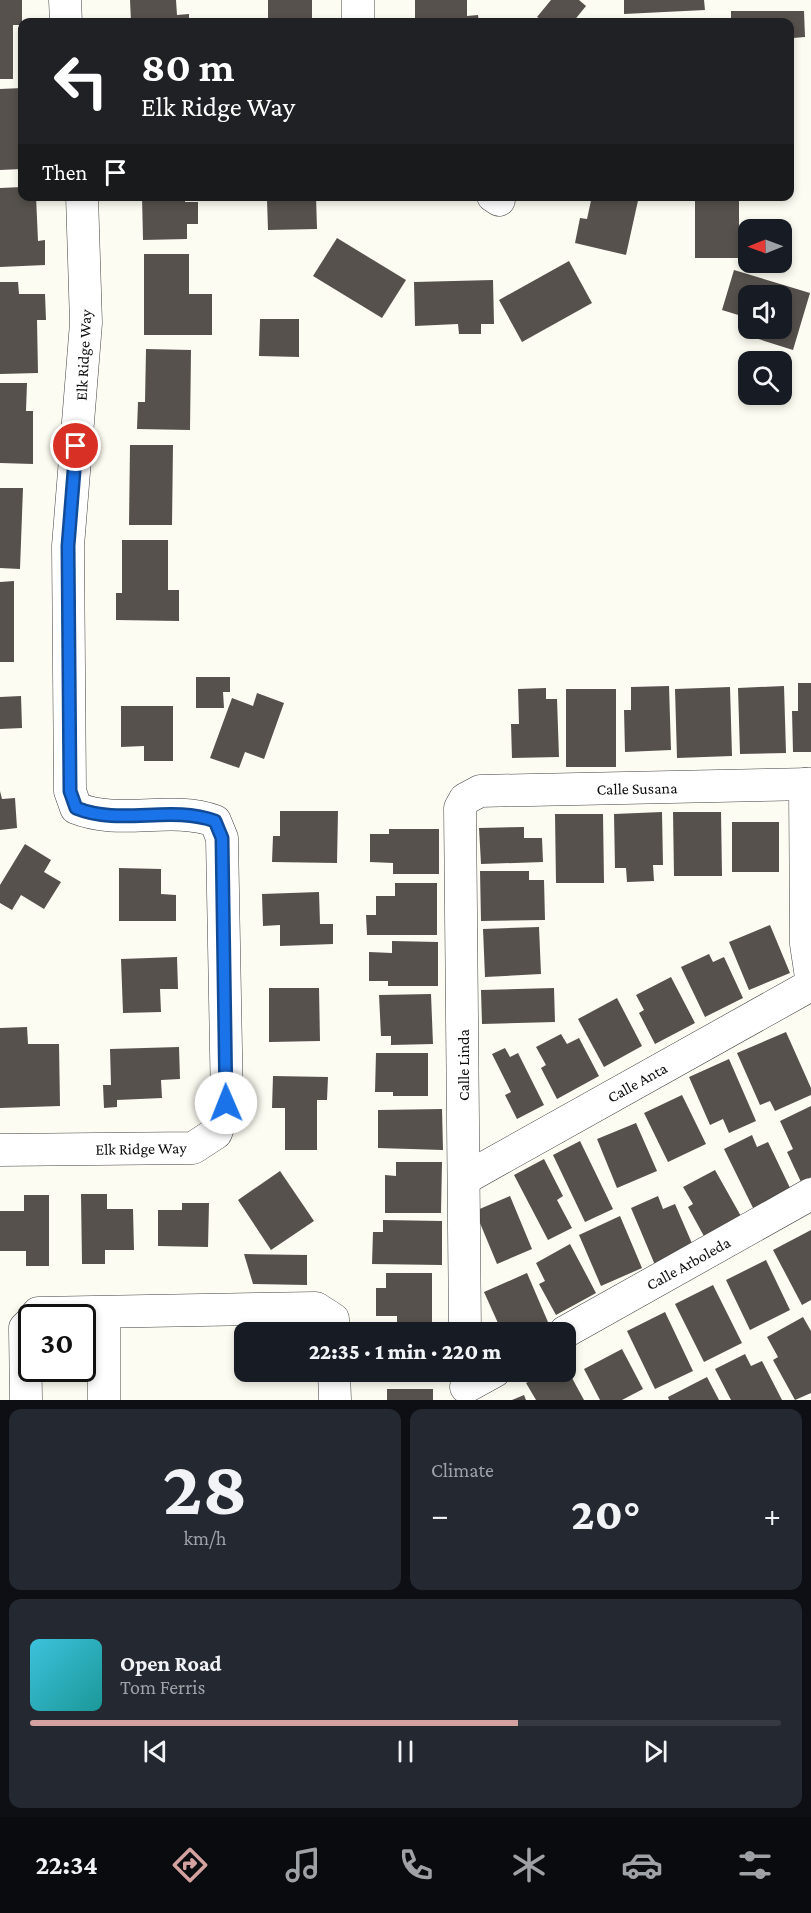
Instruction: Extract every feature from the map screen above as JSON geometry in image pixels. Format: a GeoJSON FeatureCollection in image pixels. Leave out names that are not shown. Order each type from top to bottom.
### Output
{"type":"FeatureCollection","features":[{"type":"Feature","properties":{"kind":"street"},"geometry":{"type":"LineString","coordinates":[[64,0],[66,18]]}},
{"type":"Feature","properties":{"kind":"street"},"geometry":{"type":"LineString","coordinates":[[358,0],[358,18]]}},
{"type":"Feature","properties":{"kind":"street","name":"Elk Ridge Way"},"geometry":{"type":"LineString","coordinates":[[0,1150],[193,1148],[216,1132],[226,1103],[222,838],[215,821],[195,814],[94,816],[76,808],[70,791],[68,546],[86,323],[82,201]]}},
{"type":"Feature","properties":{"kind":"street"},"geometry":{"type":"LineString","coordinates":[[808,784],[806,944],[811,978]]}},
{"type":"Feature","properties":{"kind":"street","name":"Calle Susana"},"geometry":{"type":"LineString","coordinates":[[465,798],[480,790],[808,784]]}},
{"type":"Feature","properties":{"kind":"street","name":"Calle Linda"},"geometry":{"type":"LineString","coordinates":[[465,798],[460,808],[465,1322]]}},
{"type":"Feature","properties":{"kind":"street","name":"Calle Anta"},"geometry":{"type":"LineString","coordinates":[[464,1179],[811,985]]}},
{"type":"Feature","properties":{"kind":"street","name":"Calle Arboleda"},"geometry":{"type":"LineString","coordinates":[[576,1326],[811,1194]]}},
{"type":"Feature","properties":{"kind":"street"},"geometry":{"type":"LineString","coordinates":[[96,1313],[316,1308],[333,1319],[333,1322]]}},
{"type":"Feature","properties":{"kind":"street"},"geometry":{"type":"LineString","coordinates":[[104,1313],[104,1400]]}},
{"type":"Feature","properties":{"kind":"street"},"geometry":{"type":"LineString","coordinates":[[26,1382],[26,1400]]}},
{"type":"Feature","properties":{"kind":"street"},"geometry":{"type":"LineString","coordinates":[[334,1382],[335,1400]]}},
{"type":"Feature","properties":{"kind":"building"},"geometry":{"type":"Polygon","coordinates":[[[0,0],[22,0],[22,18],[18,18],[18,25],[13,25],[13,79],[0,79],[0,0]]]}},
{"type":"Feature","properties":{"kind":"building"},"geometry":{"type":"Polygon","coordinates":[[[130,0],[176,0],[177,15],[189,14],[189,18],[131,18],[130,0]]]}},
{"type":"Feature","properties":{"kind":"building"},"geometry":{"type":"Polygon","coordinates":[[[268,0],[312,0],[312,18],[268,18],[268,0]]]}},
{"type":"Feature","properties":{"kind":"building"},"geometry":{"type":"Polygon","coordinates":[[[415,0],[467,0],[467,16],[478,15],[478,18],[415,18],[415,0]]]}},
{"type":"Feature","properties":{"kind":"building"},"geometry":{"type":"Polygon","coordinates":[[[551,0],[579,0],[586,6],[576,18],[537,17],[551,0]]]}},
{"type":"Feature","properties":{"kind":"building"},"geometry":{"type":"Polygon","coordinates":[[[624,0],[704,0],[705,10],[624,14],[624,0]]]}},
{"type":"Feature","properties":{"kind":"building"},"geometry":{"type":"Polygon","coordinates":[[[731,11],[804,11],[805,37],[794,38],[794,18],[731,18],[731,11]]]}},
{"type":"Feature","properties":{"kind":"building"},"geometry":{"type":"Polygon","coordinates":[[[18,88],[18,169],[0,170],[0,89],[18,88]]]}},
{"type":"Feature","properties":{"kind":"building"},"geometry":{"type":"Polygon","coordinates":[[[18,187],[18,201],[36,201],[38,241],[45,240],[45,265],[0,267],[0,188],[18,187]]]}},
{"type":"Feature","properties":{"kind":"building"},"geometry":{"type":"Polygon","coordinates":[[[142,201],[198,202],[198,224],[187,224],[187,239],[143,240],[142,201]]]}},
{"type":"Feature","properties":{"kind":"building"},"geometry":{"type":"Polygon","coordinates":[[[267,201],[316,201],[317,229],[268,230],[267,201]]]}},
{"type":"Feature","properties":{"kind":"building"},"geometry":{"type":"Polygon","coordinates":[[[591,201],[638,201],[626,255],[575,243],[580,218],[587,219],[591,201]]]}},
{"type":"Feature","properties":{"kind":"building"},"geometry":{"type":"Polygon","coordinates":[[[695,201],[739,201],[738,258],[695,258],[695,201]]]}},
{"type":"Feature","properties":{"kind":"building"},"geometry":{"type":"Polygon","coordinates":[[[337,238],[406,280],[382,318],[313,276],[337,238]]]}},
{"type":"Feature","properties":{"kind":"building"},"geometry":{"type":"Polygon","coordinates":[[[144,254],[189,254],[189,294],[212,294],[212,335],[144,335],[144,254]]]}},
{"type":"Feature","properties":{"kind":"building"},"geometry":{"type":"Polygon","coordinates":[[[569,261],[592,303],[522,342],[499,300],[569,261]]]}},
{"type":"Feature","properties":{"kind":"building"},"geometry":{"type":"Polygon","coordinates":[[[734,270],[784,285],[738,285],[738,315],[722,310],[734,270]]]}},
{"type":"Feature","properties":{"kind":"building"},"geometry":{"type":"Polygon","coordinates":[[[493,280],[494,324],[481,324],[481,334],[459,334],[458,324],[415,326],[414,282],[493,280]]]}},
{"type":"Feature","properties":{"kind":"building"},"geometry":{"type":"Polygon","coordinates":[[[0,282],[18,282],[19,294],[45,294],[46,320],[37,320],[38,373],[0,374],[0,282]]]}},
{"type":"Feature","properties":{"kind":"building"},"geometry":{"type":"Polygon","coordinates":[[[792,288],[810,293],[793,350],[758,339],[792,339],[792,288]]]}},
{"type":"Feature","properties":{"kind":"building"},"geometry":{"type":"Polygon","coordinates":[[[260,319],[299,319],[299,357],[259,356],[260,319]]]}},
{"type":"Feature","properties":{"kind":"building"},"geometry":{"type":"Polygon","coordinates":[[[146,349],[191,350],[190,430],[137,429],[138,402],[145,402],[146,349]]]}},
{"type":"Feature","properties":{"kind":"building"},"geometry":{"type":"Polygon","coordinates":[[[0,383],[27,383],[26,411],[33,411],[33,464],[0,463],[0,383]]]}},
{"type":"Feature","properties":{"kind":"building"},"geometry":{"type":"Polygon","coordinates":[[[130,445],[173,445],[172,525],[129,525],[130,445]]]}},
{"type":"Feature","properties":{"kind":"building"},"geometry":{"type":"Polygon","coordinates":[[[0,488],[23,488],[20,569],[0,568],[0,488]]]}},
{"type":"Feature","properties":{"kind":"building"},"geometry":{"type":"Polygon","coordinates":[[[122,540],[168,540],[168,590],[179,590],[179,621],[116,620],[116,593],[122,593],[122,540]]]}},
{"type":"Feature","properties":{"kind":"building"},"geometry":{"type":"Polygon","coordinates":[[[14,581],[14,662],[0,662],[0,582],[14,581]]]}},
{"type":"Feature","properties":{"kind":"building"},"geometry":{"type":"Polygon","coordinates":[[[196,677],[230,677],[230,692],[223,692],[224,708],[196,708],[196,677]]]}},
{"type":"Feature","properties":{"kind":"building"},"geometry":{"type":"Polygon","coordinates":[[[798,683],[811,683],[811,752],[793,752],[792,711],[798,711],[798,683]]]}},
{"type":"Feature","properties":{"kind":"building"},"geometry":{"type":"Polygon","coordinates":[[[669,686],[671,750],[625,752],[624,710],[631,710],[631,687],[669,686]]]}},
{"type":"Feature","properties":{"kind":"building"},"geometry":{"type":"Polygon","coordinates":[[[784,686],[786,753],[740,754],[738,688],[784,686]]]}},
{"type":"Feature","properties":{"kind":"building"},"geometry":{"type":"Polygon","coordinates":[[[730,687],[732,756],[677,758],[675,689],[730,687]]]}},
{"type":"Feature","properties":{"kind":"building"},"geometry":{"type":"Polygon","coordinates":[[[546,688],[546,699],[557,699],[559,757],[512,758],[511,724],[519,724],[518,689],[546,688]]]}},
{"type":"Feature","properties":{"kind":"building"},"geometry":{"type":"Polygon","coordinates":[[[566,689],[616,689],[616,767],[566,767],[566,689]]]}},
{"type":"Feature","properties":{"kind":"building"},"geometry":{"type":"Polygon","coordinates":[[[257,693],[284,703],[264,759],[245,752],[239,768],[210,758],[232,698],[253,706],[257,693]]]}},
{"type":"Feature","properties":{"kind":"building"},"geometry":{"type":"Polygon","coordinates":[[[21,696],[22,728],[0,729],[0,697],[21,696]]]}},
{"type":"Feature","properties":{"kind":"building"},"geometry":{"type":"Polygon","coordinates":[[[121,706],[173,706],[173,761],[144,761],[144,746],[121,747],[121,706]]]}},
{"type":"Feature","properties":{"kind":"building"},"geometry":{"type":"Polygon","coordinates":[[[0,791],[2,799],[15,798],[17,828],[0,830],[0,791]]]}},
{"type":"Feature","properties":{"kind":"building"},"geometry":{"type":"Polygon","coordinates":[[[280,811],[338,811],[337,863],[272,862],[273,836],[280,836],[280,811]]]}},
{"type":"Feature","properties":{"kind":"building"},"geometry":{"type":"Polygon","coordinates":[[[662,812],[663,865],[653,865],[654,881],[627,882],[626,868],[615,868],[614,814],[662,812]]]}},
{"type":"Feature","properties":{"kind":"building"},"geometry":{"type":"Polygon","coordinates":[[[673,812],[721,812],[722,876],[674,876],[673,812]]]}},
{"type":"Feature","properties":{"kind":"building"},"geometry":{"type":"Polygon","coordinates":[[[555,814],[603,814],[604,883],[556,883],[555,814]]]}},
{"type":"Feature","properties":{"kind":"building"},"geometry":{"type":"Polygon","coordinates":[[[732,822],[779,822],[779,872],[732,872],[732,822]]]}},
{"type":"Feature","properties":{"kind":"building"},"geometry":{"type":"Polygon","coordinates":[[[524,827],[524,838],[542,838],[543,862],[481,864],[479,828],[524,827]]]}},
{"type":"Feature","properties":{"kind":"building"},"geometry":{"type":"Polygon","coordinates":[[[389,829],[439,829],[439,874],[393,874],[393,863],[370,862],[370,834],[389,834],[389,829]]]}},
{"type":"Feature","properties":{"kind":"building"},"geometry":{"type":"Polygon","coordinates":[[[25,844],[51,860],[44,872],[61,882],[44,909],[21,895],[12,910],[0,903],[0,885],[25,844]]]}},
{"type":"Feature","properties":{"kind":"building"},"geometry":{"type":"Polygon","coordinates":[[[119,868],[161,869],[161,894],[176,895],[176,921],[119,921],[119,868]]]}},
{"type":"Feature","properties":{"kind":"building"},"geometry":{"type":"Polygon","coordinates":[[[480,871],[529,871],[529,880],[544,880],[545,920],[481,921],[480,871]]]}},
{"type":"Feature","properties":{"kind":"building"},"geometry":{"type":"Polygon","coordinates":[[[395,883],[437,883],[437,935],[367,935],[366,915],[376,915],[376,896],[395,896],[395,883]]]}},
{"type":"Feature","properties":{"kind":"building"},"geometry":{"type":"Polygon","coordinates":[[[319,892],[320,924],[333,924],[333,944],[280,946],[280,925],[263,926],[262,894],[319,892]]]}},
{"type":"Feature","properties":{"kind":"building"},"geometry":{"type":"Polygon","coordinates":[[[770,925],[790,973],[749,990],[729,942],[770,925]]]}},
{"type":"Feature","properties":{"kind":"building"},"geometry":{"type":"Polygon","coordinates":[[[539,927],[541,974],[485,977],[483,929],[539,927]]]}},
{"type":"Feature","properties":{"kind":"building"},"geometry":{"type":"Polygon","coordinates":[[[392,941],[438,942],[438,986],[388,986],[388,981],[369,981],[369,952],[392,953],[392,941]]]}},
{"type":"Feature","properties":{"kind":"building"},"geometry":{"type":"Polygon","coordinates":[[[709,954],[713,962],[724,957],[743,998],[705,1017],[681,967],[709,954]]]}},
{"type":"Feature","properties":{"kind":"building"},"geometry":{"type":"Polygon","coordinates":[[[177,957],[178,989],[160,989],[161,1012],[123,1013],[121,959],[177,957]]]}},
{"type":"Feature","properties":{"kind":"building"},"geometry":{"type":"Polygon","coordinates":[[[671,977],[695,1023],[655,1044],[639,1013],[644,1010],[636,995],[671,977]]]}},
{"type":"Feature","properties":{"kind":"building"},"geometry":{"type":"Polygon","coordinates":[[[269,988],[319,988],[320,1041],[269,1042],[269,988]]]}},
{"type":"Feature","properties":{"kind":"building"},"geometry":{"type":"Polygon","coordinates":[[[554,988],[555,1022],[482,1024],[481,990],[554,988]]]}},
{"type":"Feature","properties":{"kind":"building"},"geometry":{"type":"Polygon","coordinates":[[[431,994],[433,1044],[391,1045],[391,1036],[381,1036],[379,995],[431,994]]]}},
{"type":"Feature","properties":{"kind":"building"},"geometry":{"type":"Polygon","coordinates":[[[617,998],[642,1046],[604,1067],[578,1019],[617,998]]]}},
{"type":"Feature","properties":{"kind":"building"},"geometry":{"type":"Polygon","coordinates":[[[27,1027],[28,1044],[59,1044],[60,1106],[0,1108],[0,1028],[27,1027]]]}},
{"type":"Feature","properties":{"kind":"building"},"geometry":{"type":"Polygon","coordinates":[[[786,1032],[811,1088],[811,1095],[775,1111],[770,1101],[760,1105],[737,1053],[786,1032]]]}},
{"type":"Feature","properties":{"kind":"building"},"geometry":{"type":"Polygon","coordinates":[[[561,1034],[567,1044],[579,1038],[599,1076],[557,1099],[541,1068],[546,1065],[536,1047],[561,1034]]]}},
{"type":"Feature","properties":{"kind":"building"},"geometry":{"type":"Polygon","coordinates":[[[179,1047],[180,1079],[161,1080],[162,1098],[117,1100],[117,1107],[104,1108],[103,1085],[111,1085],[110,1049],[179,1047]]]}},
{"type":"Feature","properties":{"kind":"building"},"geometry":{"type":"Polygon","coordinates":[[[505,1048],[510,1057],[518,1053],[544,1105],[517,1119],[505,1095],[511,1092],[492,1054],[505,1048]]]}},
{"type":"Feature","properties":{"kind":"building"},"geometry":{"type":"Polygon","coordinates":[[[376,1053],[428,1053],[428,1096],[393,1096],[393,1092],[375,1092],[376,1053]]]}},
{"type":"Feature","properties":{"kind":"building"},"geometry":{"type":"Polygon","coordinates":[[[729,1059],[756,1121],[729,1133],[723,1119],[710,1125],[689,1077],[729,1059]]]}},
{"type":"Feature","properties":{"kind":"building"},"geometry":{"type":"Polygon","coordinates":[[[273,1076],[328,1077],[327,1100],[317,1100],[317,1150],[285,1150],[285,1108],[272,1108],[273,1076]]]}},
{"type":"Feature","properties":{"kind":"building"},"geometry":{"type":"Polygon","coordinates":[[[682,1095],[706,1144],[668,1162],[644,1113],[682,1095]]]}},
{"type":"Feature","properties":{"kind":"building"},"geometry":{"type":"Polygon","coordinates":[[[811,1106],[811,1177],[801,1182],[787,1152],[793,1149],[780,1121],[811,1106]]]}},
{"type":"Feature","properties":{"kind":"building"},"geometry":{"type":"Polygon","coordinates":[[[442,1109],[443,1150],[378,1148],[378,1110],[442,1109]]]}},
{"type":"Feature","properties":{"kind":"building"},"geometry":{"type":"Polygon","coordinates":[[[636,1123],[657,1171],[617,1188],[597,1139],[636,1123]]]}},
{"type":"Feature","properties":{"kind":"building"},"geometry":{"type":"Polygon","coordinates":[[[752,1135],[757,1147],[768,1142],[792,1192],[754,1210],[724,1149],[752,1135]]]}},
{"type":"Feature","properties":{"kind":"building"},"geometry":{"type":"Polygon","coordinates":[[[580,1141],[613,1209],[585,1222],[553,1155],[580,1141]]]}},
{"type":"Feature","properties":{"kind":"building"},"geometry":{"type":"Polygon","coordinates":[[[544,1159],[563,1196],[557,1200],[572,1228],[548,1240],[514,1175],[544,1159]]]}},
{"type":"Feature","properties":{"kind":"building"},"geometry":{"type":"Polygon","coordinates":[[[396,1162],[442,1162],[441,1213],[385,1213],[385,1175],[396,1176],[396,1162]]]}},
{"type":"Feature","properties":{"kind":"building"},"geometry":{"type":"Polygon","coordinates":[[[715,1170],[742,1218],[705,1238],[688,1207],[693,1204],[683,1187],[715,1170]]]}},
{"type":"Feature","properties":{"kind":"building"},"geometry":{"type":"Polygon","coordinates":[[[280,1171],[314,1221],[271,1250],[238,1200],[280,1171]]]}},
{"type":"Feature","properties":{"kind":"building"},"geometry":{"type":"Polygon","coordinates":[[[81,1194],[107,1194],[107,1209],[133,1209],[134,1250],[105,1250],[105,1264],[82,1264],[81,1194]]]}},
{"type":"Feature","properties":{"kind":"building"},"geometry":{"type":"Polygon","coordinates":[[[24,1195],[49,1195],[49,1266],[26,1266],[26,1251],[0,1251],[0,1211],[24,1211],[24,1195]]]}},
{"type":"Feature","properties":{"kind":"building"},"geometry":{"type":"Polygon","coordinates":[[[510,1196],[532,1249],[497,1264],[475,1211],[510,1196]]]}},
{"type":"Feature","properties":{"kind":"building"},"geometry":{"type":"Polygon","coordinates":[[[658,1196],[663,1209],[675,1204],[694,1248],[655,1265],[631,1208],[658,1196]]]}},
{"type":"Feature","properties":{"kind":"building"},"geometry":{"type":"Polygon","coordinates":[[[182,1203],[209,1203],[208,1247],[158,1246],[158,1210],[182,1210],[182,1203]]]}},
{"type":"Feature","properties":{"kind":"building"},"geometry":{"type":"Polygon","coordinates":[[[620,1216],[642,1268],[601,1286],[579,1235],[620,1216]]]}},
{"type":"Feature","properties":{"kind":"building"},"geometry":{"type":"Polygon","coordinates":[[[383,1220],[442,1221],[442,1265],[372,1264],[373,1232],[383,1232],[383,1220]]]}},
{"type":"Feature","properties":{"kind":"building"},"geometry":{"type":"Polygon","coordinates":[[[811,1230],[811,1300],[802,1305],[773,1250],[811,1230]]]}},
{"type":"Feature","properties":{"kind":"building"},"geometry":{"type":"Polygon","coordinates":[[[570,1244],[596,1293],[556,1315],[539,1284],[545,1281],[536,1263],[570,1244]]]}},
{"type":"Feature","properties":{"kind":"building"},"geometry":{"type":"Polygon","coordinates":[[[244,1254],[307,1255],[307,1285],[253,1284],[244,1254]]]}},
{"type":"Feature","properties":{"kind":"building"},"geometry":{"type":"Polygon","coordinates":[[[766,1260],[790,1310],[750,1330],[726,1280],[766,1260]]]}},
{"type":"Feature","properties":{"kind":"building"},"geometry":{"type":"Polygon","coordinates":[[[386,1273],[432,1273],[432,1322],[397,1322],[397,1316],[376,1316],[376,1288],[386,1288],[386,1273]]]}},
{"type":"Feature","properties":{"kind":"building"},"geometry":{"type":"Polygon","coordinates":[[[527,1273],[548,1322],[498,1322],[484,1292],[527,1273]]]}},
{"type":"Feature","properties":{"kind":"building"},"geometry":{"type":"Polygon","coordinates":[[[713,1285],[742,1343],[704,1362],[675,1304],[713,1285]]]}},
{"type":"Feature","properties":{"kind":"building"},"geometry":{"type":"Polygon","coordinates":[[[665,1312],[693,1371],[655,1389],[627,1331],[665,1312]]]}},
{"type":"Feature","properties":{"kind":"building"},"geometry":{"type":"Polygon","coordinates":[[[803,1317],[811,1331],[811,1393],[795,1400],[773,1360],[778,1357],[767,1337],[803,1317]]]}},
{"type":"Feature","properties":{"kind":"building"},"geometry":{"type":"Polygon","coordinates":[[[622,1349],[643,1389],[622,1400],[600,1400],[584,1369],[622,1349]]]}},
{"type":"Feature","properties":{"kind":"building"},"geometry":{"type":"Polygon","coordinates":[[[745,1354],[751,1366],[762,1361],[782,1400],[731,1400],[715,1369],[745,1354]]]}},
{"type":"Feature","properties":{"kind":"building"},"geometry":{"type":"Polygon","coordinates":[[[707,1377],[719,1400],[669,1400],[668,1397],[707,1377]]]}},
{"type":"Feature","properties":{"kind":"building"},"geometry":{"type":"Polygon","coordinates":[[[574,1382],[584,1400],[536,1400],[526,1383],[574,1382]]]}},
{"type":"Feature","properties":{"kind":"building"},"geometry":{"type":"Polygon","coordinates":[[[387,1389],[433,1389],[433,1400],[387,1400],[387,1389]]]}},
{"type":"Feature","properties":{"kind":"building"},"geometry":{"type":"Polygon","coordinates":[[[524,1395],[526,1400],[512,1400],[524,1395]]]}},
{"type":"Feature","properties":{"kind":"route"},"geometry":{"type":"LineString","coordinates":[[76,446],[68,546],[70,791],[76,808],[94,816],[195,814],[215,821],[222,838],[226,1103]]}}]}
